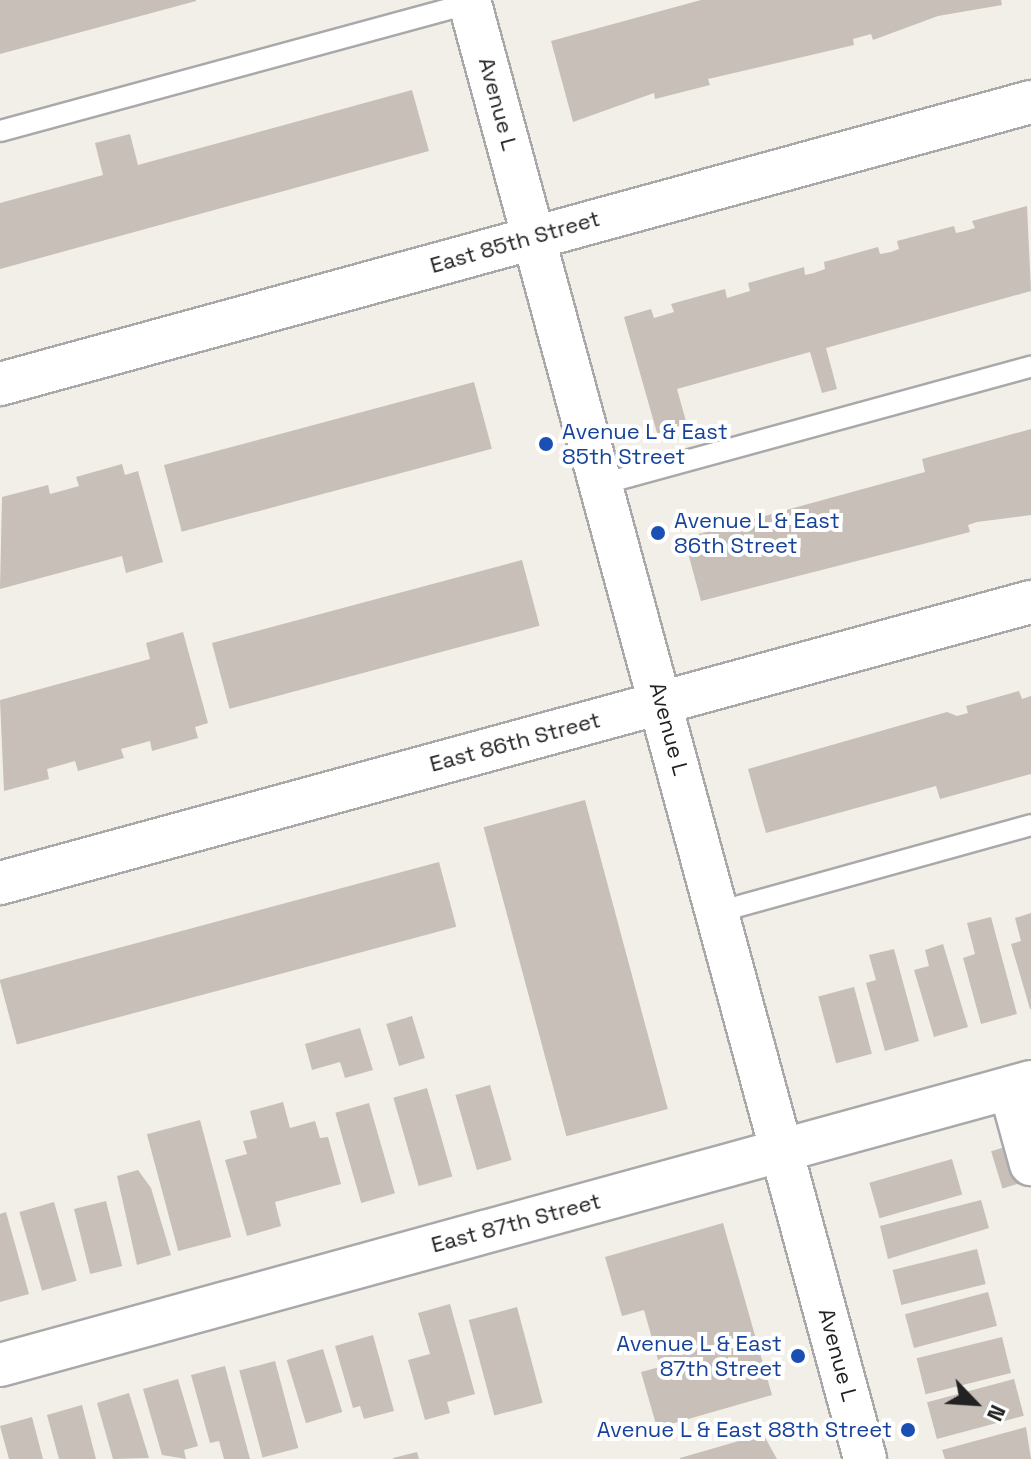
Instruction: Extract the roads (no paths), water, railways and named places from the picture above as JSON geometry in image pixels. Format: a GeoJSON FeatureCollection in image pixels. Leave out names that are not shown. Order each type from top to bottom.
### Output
{"type":"FeatureCollection","features":[{"type":"Feature","properties":{"kind":"street","name":"Avenue L"},"geometry":{"type":"LineString","coordinates":[[474,1],[532,237],[784,1149],[865,1459]]}},
{"type":"Feature","properties":{"kind":"street","name":"East 85th Street"},"geometry":{"type":"LineString","coordinates":[[0,384],[1031,102]]}},
{"type":"Feature","properties":{"kind":"street","name":"East 86th Street"},"geometry":{"type":"LineString","coordinates":[[0,883],[1031,602]]}},
{"type":"Feature","properties":{"kind":"street","name":"East 87th Street"},"geometry":{"type":"LineString","coordinates":[[0,1365],[1021,1085]]}},
{"type":"Feature","properties":{"kind":"street"},"geometry":{"type":"LineString","coordinates":[[1021,1085],[1031,1164]]}},
{"type":"Feature","properties":{"kind":"lane"},"geometry":{"type":"LineString","coordinates":[[0,131],[474,1]]}},
{"type":"Feature","properties":{"kind":"lane"},"geometry":{"type":"LineString","coordinates":[[602,484],[1031,367]]}},
{"type":"Feature","properties":{"kind":"lane"},"geometry":{"type":"LineString","coordinates":[[718,912],[1031,825]]}},
{"type":"Feature","properties":{"kind":"place","name":"Avenue L & East 85th Street"},"geometry":{"type":"Point","coordinates":[546,444]}},
{"type":"Feature","properties":{"kind":"place","name":"Avenue L & East 86th Street"},"geometry":{"type":"Point","coordinates":[658,533]}},
{"type":"Feature","properties":{"kind":"place","name":"Avenue L & East 87th Street"},"geometry":{"type":"Point","coordinates":[798,1356]}},
{"type":"Feature","properties":{"kind":"place","name":"Avenue L & East 88th Street"},"geometry":{"type":"Point","coordinates":[908,1430]}}]}
